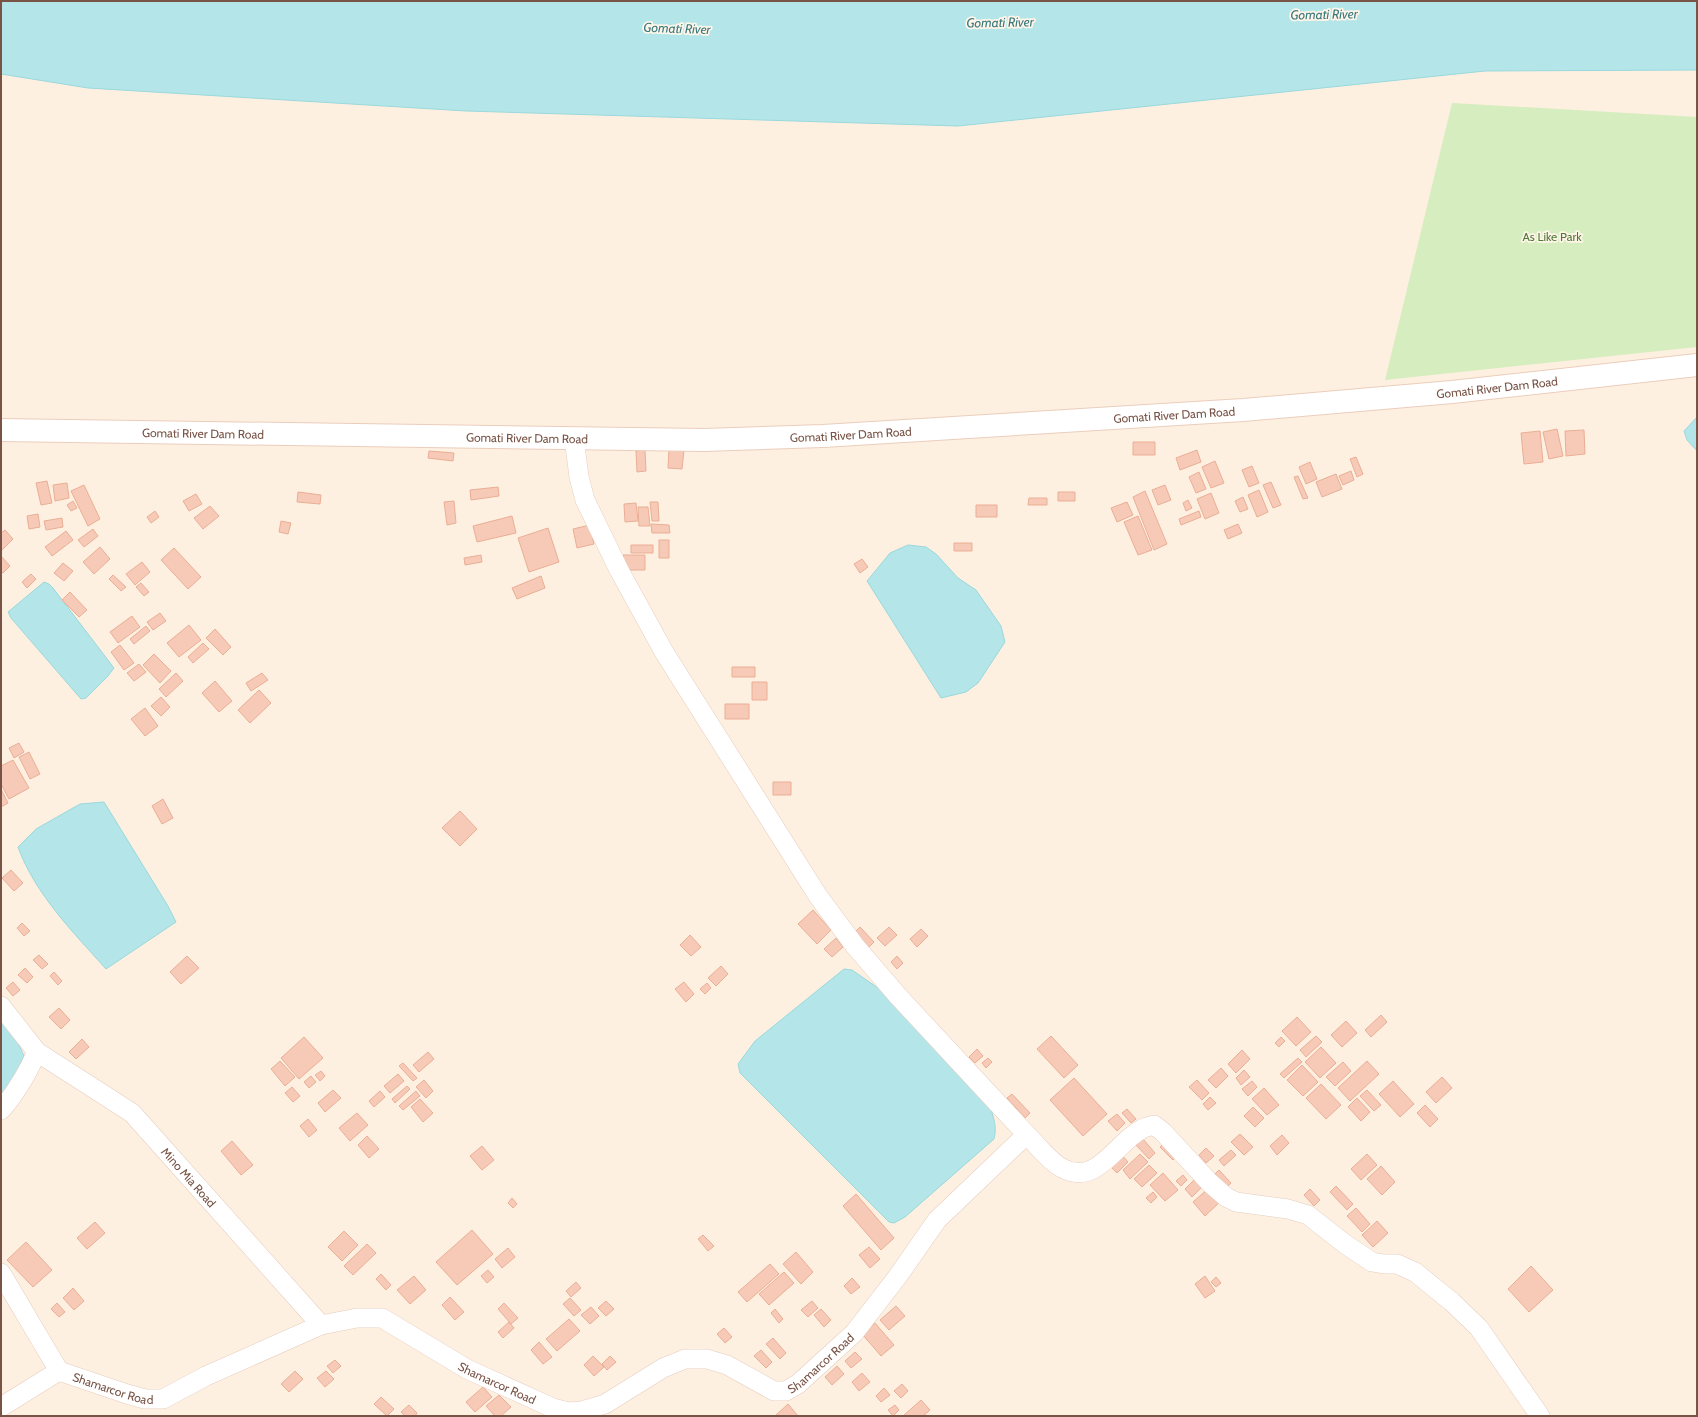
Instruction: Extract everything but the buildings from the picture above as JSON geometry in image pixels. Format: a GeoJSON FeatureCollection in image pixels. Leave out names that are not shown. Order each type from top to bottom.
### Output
{"type":"FeatureCollection","features":[{"type":"Feature","properties":{"kind":"main road","name":"Gomati River Dam Road"},"geometry":{"type":"LineString","coordinates":[[1,430],[574,438],[736,439],[823,436],[1236,410],[1452,392],[1697,365]]}},
{"type":"Feature","properties":{"kind":"street"},"geometry":{"type":"LineString","coordinates":[[574,438],[579,477],[586,500],[619,570],[664,652],[818,896],[855,946],[898,996],[1026,1135],[1061,1168],[1071,1172],[1083,1174],[1093,1170],[1141,1129],[1154,1125],[1163,1132],[1210,1183],[1226,1197],[1236,1202],[1288,1209],[1308,1215],[1345,1244],[1372,1262],[1397,1264],[1415,1272],[1452,1302],[1479,1328],[1540,1416]]}},
{"type":"Feature","properties":{"kind":"street","name":"Mino Mia Road"},"geometry":{"type":"LineString","coordinates":[[1,1006],[37,1052],[132,1113],[321,1325]]}},
{"type":"Feature","properties":{"kind":"street"},"geometry":{"type":"LineString","coordinates":[[1,1110],[16,1093],[37,1052]]}},
{"type":"Feature","properties":{"kind":"street","name":"Shamarcor Road"},"geometry":{"type":"LineString","coordinates":[[59,1371],[145,1399],[162,1399],[206,1376],[321,1325],[357,1318],[382,1318],[467,1369],[553,1408],[568,1412],[581,1411],[605,1404],[663,1368],[685,1359],[707,1359],[726,1365],[774,1391],[786,1391],[798,1384],[854,1333],[898,1276],[937,1220],[1026,1135]]}},
{"type":"Feature","properties":{"kind":"street"},"geometry":{"type":"LineString","coordinates":[[1,1274],[59,1371],[1,1407]]}},
{"type":"Feature","properties":{"kind":"green space","name":"As Like Park"},"geometry":{"type":"Polygon","coordinates":[[[1452,103],[1697,117],[1697,347],[1385,380],[1452,103]]]}},
{"type":"Feature","properties":{"kind":"water","name":"Gomati River"},"geometry":{"type":"Polygon","coordinates":[[[1,1],[1697,1],[1697,70],[1485,71],[958,126],[466,111],[88,88],[1,74],[1,1]]]}},
{"type":"Feature","properties":{"kind":"water"},"geometry":{"type":"Polygon","coordinates":[[[1697,417],[1697,451],[1687,440],[1684,431],[1697,417]]]}},
{"type":"Feature","properties":{"kind":"water"},"geometry":{"type":"Polygon","coordinates":[[[908,545],[926,547],[936,554],[958,578],[976,590],[1001,626],[1005,642],[978,683],[966,692],[941,698],[867,581],[890,553],[908,545]]]}},
{"type":"Feature","properties":{"kind":"water"},"geometry":{"type":"Polygon","coordinates":[[[44,582],[53,588],[114,668],[86,698],[81,699],[11,618],[8,612],[44,582]]]}},
{"type":"Feature","properties":{"kind":"water"},"geometry":{"type":"Polygon","coordinates":[[[104,802],[168,906],[176,922],[106,969],[56,912],[34,881],[18,847],[36,829],[80,804],[104,802]]]}},
{"type":"Feature","properties":{"kind":"water"},"geometry":{"type":"Polygon","coordinates":[[[844,969],[852,970],[881,990],[991,1109],[995,1124],[994,1139],[905,1217],[894,1223],[889,1222],[740,1073],[738,1064],[755,1041],[844,969]]]}},
{"type":"Feature","properties":{"kind":"water"},"geometry":{"type":"Polygon","coordinates":[[[1,1017],[12,1031],[24,1056],[12,1082],[1,1094],[1,1017]]]}}]}
